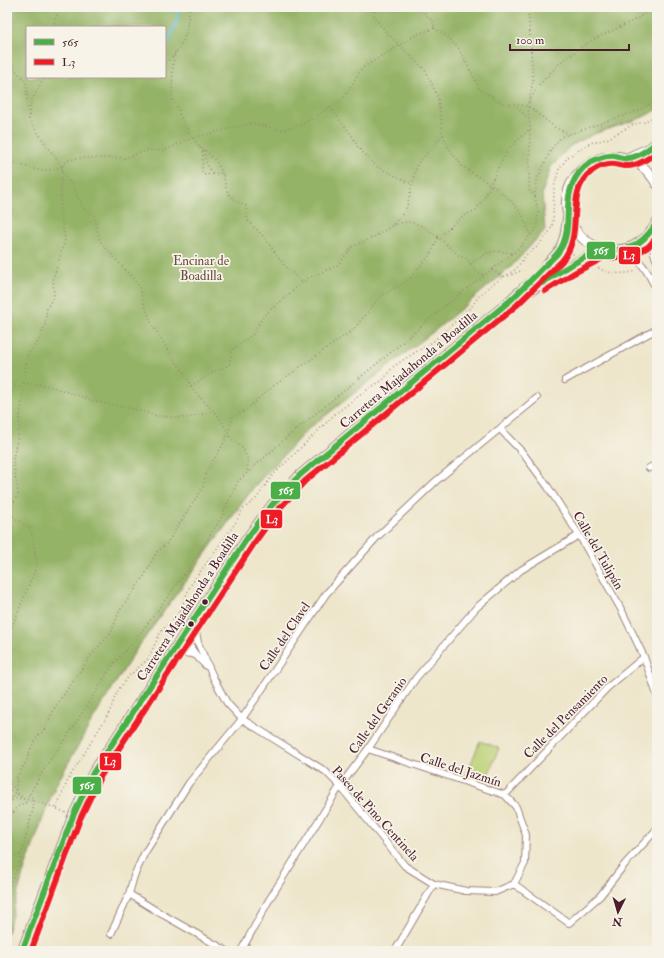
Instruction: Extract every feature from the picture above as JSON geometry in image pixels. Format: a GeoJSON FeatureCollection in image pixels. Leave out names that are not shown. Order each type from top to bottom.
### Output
{"type":"FeatureCollection","features":[{"type":"Feature","properties":{"kind":"street"},"geometry":{"type":"LineString","coordinates":[[627,158],[650,148],[657,142]]}},
{"type":"Feature","properties":{"kind":"street","name":"Carretera Majadahonda a Boadilla"},"geometry":{"type":"LineString","coordinates":[[22,951],[73,816],[93,773],[184,633],[194,621],[252,532],[272,505],[300,475],[499,310],[538,275],[560,250],[565,236],[568,215],[567,201],[570,187],[576,175],[586,165],[599,158],[613,156],[627,158]]}},
{"type":"Feature","properties":{"kind":"street"},"geometry":{"type":"LineString","coordinates":[[627,158],[640,164],[650,173],[657,184]]}},
{"type":"Feature","properties":{"kind":"street"},"geometry":{"type":"LineString","coordinates":[[568,215],[573,227],[581,237],[591,245],[603,249],[617,250],[630,248],[643,241],[652,231],[657,222]]}},
{"type":"Feature","properties":{"kind":"street"},"geometry":{"type":"LineString","coordinates":[[652,231],[653,245],[657,261]]}},
{"type":"Feature","properties":{"kind":"street","name":"Carretera Majadahonda a Boadilla"},"geometry":{"type":"LineString","coordinates":[[499,310],[570,266],[603,249]]}},
{"type":"Feature","properties":{"kind":"street"},"geometry":{"type":"LineString","coordinates":[[617,250],[632,256],[643,264],[657,290]]}},
{"type":"Feature","properties":{"kind":"street"},"geometry":{"type":"LineString","coordinates":[[564,380],[657,329]]}},
{"type":"Feature","properties":{"kind":"street","name":"Calle del Clavel"},"geometry":{"type":"LineString","coordinates":[[111,934],[129,894],[134,876],[144,854],[189,783],[242,719],[326,594],[377,537],[436,481],[500,430],[537,398]]}},
{"type":"Feature","properties":{"kind":"street","name":"Calle del Tulipán"},"geometry":{"type":"LineString","coordinates":[[500,430],[522,452],[548,487],[579,535],[622,611],[644,657],[657,695]]}},
{"type":"Feature","properties":{"kind":"street"},"geometry":{"type":"LineString","coordinates":[[649,468],[657,464]]}},
{"type":"Feature","properties":{"kind":"street","name":"Calle del Geranio"},"geometry":{"type":"LineString","coordinates":[[241,951],[273,894],[340,786],[368,749],[416,678],[476,608],[521,570],[579,535]]}},
{"type":"Feature","properties":{"kind":"street"},"geometry":{"type":"LineString","coordinates":[[194,621],[198,643],[209,669]]}},
{"type":"Feature","properties":{"kind":"street"},"geometry":{"type":"LineString","coordinates":[[184,633],[189,646],[209,669]]}},
{"type":"Feature","properties":{"kind":"street"},"geometry":{"type":"LineString","coordinates":[[164,664],[180,654],[188,652],[195,654]]}},
{"type":"Feature","properties":{"kind":"street","name":"Calle del Pensamiento"},"geometry":{"type":"LineString","coordinates":[[504,795],[607,688],[644,657]]}},
{"type":"Feature","properties":{"kind":"street","name":"Paseo de Pino Centinela"},"geometry":{"type":"LineString","coordinates":[[209,669],[227,703],[242,719],[325,771],[340,786],[405,866],[434,884],[466,891],[495,892],[514,884]]}},
{"type":"Feature","properties":{"kind":"street","name":"Calle del Jazmín"},"geometry":{"type":"LineString","coordinates":[[368,749],[504,795],[516,807],[526,835],[526,863],[514,884]]}},
{"type":"Feature","properties":{"kind":"street"},"geometry":{"type":"LineString","coordinates":[[514,884],[569,923],[600,896],[625,864],[657,829]]}},
{"type":"Feature","properties":{"kind":"street"},"geometry":{"type":"LineString","coordinates":[[395,951],[434,884]]}},
{"type":"Feature","properties":{"kind":"street"},"geometry":{"type":"LineString","coordinates":[[129,894],[160,914],[227,951]]}},
{"type":"Feature","properties":{"kind":"path"},"geometry":{"type":"LineString","coordinates":[[53,26],[59,7]]}},
{"type":"Feature","properties":{"kind":"path"},"geometry":{"type":"LineString","coordinates":[[166,62],[168,62],[186,34],[187,19],[190,7]]}},
{"type":"Feature","properties":{"kind":"path"},"geometry":{"type":"LineString","coordinates":[[375,7],[374,17],[399,45],[426,71],[438,98],[443,136],[448,147],[462,166],[490,184],[510,200],[522,214],[530,235]]}},
{"type":"Feature","properties":{"kind":"path"},"geometry":{"type":"LineString","coordinates":[[419,7],[434,23],[434,28]]}},
{"type":"Feature","properties":{"kind":"path"},"geometry":{"type":"LineString","coordinates":[[528,7],[533,81],[528,106],[530,129],[529,190],[535,196]]}},
{"type":"Feature","properties":{"kind":"path"},"geometry":{"type":"LineString","coordinates":[[528,106],[537,87],[561,62],[590,42],[639,18],[650,7]]}},
{"type":"Feature","properties":{"kind":"path"},"geometry":{"type":"LineString","coordinates":[[7,633],[12,626],[37,565],[31,529],[8,513],[18,494],[13,459],[18,435],[26,356],[40,339],[45,325],[47,308],[54,296],[53,279],[66,240],[60,210],[62,167],[66,161],[77,158],[125,158],[148,150],[163,151],[192,138],[251,123],[281,130],[301,125],[343,99],[362,68],[416,35],[434,28]]}},
{"type":"Feature","properties":{"kind":"path"},"geometry":{"type":"LineString","coordinates":[[434,28],[448,37],[459,49],[480,89],[502,103],[528,106],[556,128],[570,135]]}},
{"type":"Feature","properties":{"kind":"path"},"geometry":{"type":"LineString","coordinates":[[175,52],[172,63],[172,99],[178,109],[182,123],[203,153],[202,172],[205,175],[220,173],[223,175]]}},
{"type":"Feature","properties":{"kind":"path"},"geometry":{"type":"LineString","coordinates":[[7,58],[12,67],[26,81],[29,120],[62,167],[83,208],[94,215],[100,241],[139,286],[152,324],[172,358],[184,372],[194,391],[220,418],[230,437],[243,449],[248,460],[247,473]]}},
{"type":"Feature","properties":{"kind":"path"},"geometry":{"type":"LineString","coordinates":[[29,120],[31,102],[44,78]]}},
{"type":"Feature","properties":{"kind":"path"},"geometry":{"type":"LineString","coordinates":[[7,823],[17,807],[28,800],[30,793],[47,764],[64,743],[114,663],[136,639],[183,576],[221,518],[238,481],[292,433],[446,305],[513,253],[536,229],[538,212],[535,196],[537,180],[552,148],[561,137],[640,110],[657,99]]}},
{"type":"Feature","properties":{"kind":"path"},"geometry":{"type":"LineString","coordinates":[[514,104],[528,118]]}},
{"type":"Feature","properties":{"kind":"path"},"geometry":{"type":"LineString","coordinates":[[330,107],[353,137],[357,146],[376,166],[412,184]]}},
{"type":"Feature","properties":{"kind":"path"},"geometry":{"type":"LineString","coordinates":[[7,807],[10,805],[16,790],[17,777],[27,760],[38,735],[43,732],[55,707],[71,686],[76,676],[111,633],[119,612],[144,576],[158,552],[168,543],[203,488],[204,477],[210,464],[223,445],[233,417],[246,410],[269,389],[353,330],[381,296],[408,280],[430,255],[438,238],[460,218],[476,210],[485,197],[508,149],[530,129]]}},
{"type":"Feature","properties":{"kind":"path"},"geometry":{"type":"LineString","coordinates":[[191,386],[212,373],[229,365],[232,350],[252,335],[264,315],[308,278],[338,266],[352,247],[376,236],[393,225],[406,210],[417,164],[443,136]]}},
{"type":"Feature","properties":{"kind":"path"},"geometry":{"type":"LineString","coordinates":[[197,145],[204,150],[218,165],[232,200],[246,206],[248,221],[263,236],[284,265],[303,283]]}},
{"type":"Feature","properties":{"kind":"path"},"geometry":{"type":"LineString","coordinates":[[204,150],[208,168],[213,174]]}},
{"type":"Feature","properties":{"kind":"path"},"geometry":{"type":"LineString","coordinates":[[7,161],[41,171],[62,167]]}},
{"type":"Feature","properties":{"kind":"path"},"geometry":{"type":"LineString","coordinates":[[393,225],[413,222],[438,238],[456,253],[467,259],[476,271],[484,276]]}},
{"type":"Feature","properties":{"kind":"path"},"geometry":{"type":"LineString","coordinates":[[470,264],[487,253],[496,251],[513,253]]}},
{"type":"Feature","properties":{"kind":"path"},"geometry":{"type":"LineString","coordinates":[[492,270],[505,277],[523,270]]}},
{"type":"Feature","properties":{"kind":"path"},"geometry":{"type":"LineString","coordinates":[[7,383],[22,388]]}},
{"type":"Feature","properties":{"kind":"path"},"geometry":{"type":"LineString","coordinates":[[23,383],[46,385],[101,404],[129,408],[158,416],[187,418],[214,411]]}},
{"type":"Feature","properties":{"kind":"path"},"geometry":{"type":"LineString","coordinates":[[180,612],[186,615]]}},
{"type":"Feature","properties":{"kind":"path"},"geometry":{"type":"LineString","coordinates":[[7,781],[24,799]]}},
{"type":"Feature","properties":{"kind":"path"},"geometry":{"type":"LineString","coordinates":[[7,788],[24,799]]}},
{"type":"Feature","properties":{"kind":"path"},"geometry":{"type":"LineString","coordinates":[[7,893],[21,855],[34,802],[30,793]]}},
{"type":"Feature","properties":{"kind":"path"},"geometry":{"type":"LineString","coordinates":[[7,797],[48,804],[73,816]]}},
{"type":"Feature","properties":{"kind":"path"},"geometry":{"type":"LineString","coordinates":[[7,857],[21,855]]}},
{"type":"Feature","properties":{"kind":"green space","name":"Encinar de Boadilla"},"geometry":{"type":"Polygon","coordinates":[[[7,7],[657,7],[657,110],[641,118],[594,134],[570,146],[551,167],[542,193],[545,230],[510,268],[438,328],[307,430],[253,488],[136,650],[89,726],[56,785],[23,874],[7,933],[7,7]]]}},
{"type":"Feature","properties":{"kind":"green space"},"geometry":{"type":"Polygon","coordinates":[[[480,741],[499,748],[485,783],[466,776],[480,741]]]}},
{"type":"Feature","properties":{"kind":"waterway"},"geometry":{"type":"LineString","coordinates":[[166,47],[177,21],[177,7]]}},
{"type":"Feature","properties":{"kind":"transit line","name":"565"},"geometry":{"type":"LineString","coordinates":[[22,951],[73,816],[93,773],[248,537],[272,505],[300,475],[512,299],[556,255],[563,245],[566,234],[568,201],[571,189],[575,178],[587,164],[607,156],[623,158],[636,156],[657,142]]}},
{"type":"Feature","properties":{"kind":"transit line","name":"L3"},"geometry":{"type":"LineString","coordinates":[[31,951],[80,819],[100,777],[255,542],[278,510],[305,481],[517,305],[562,261],[569,250],[573,238],[578,190],[583,180],[594,169],[606,164],[626,166],[635,165],[646,160],[657,152]]}},
{"type":"Feature","properties":{"kind":"transit line","name":"565"},"geometry":{"type":"LineString","coordinates":[[542,283],[563,269],[593,253],[605,249],[616,250],[629,248],[635,245],[649,233],[657,222]]}},
{"type":"Feature","properties":{"kind":"transit line","name":"L3"},"geometry":{"type":"LineString","coordinates":[[545,291],[574,273],[605,257],[618,258],[635,254],[648,247],[657,237]]}}]}
